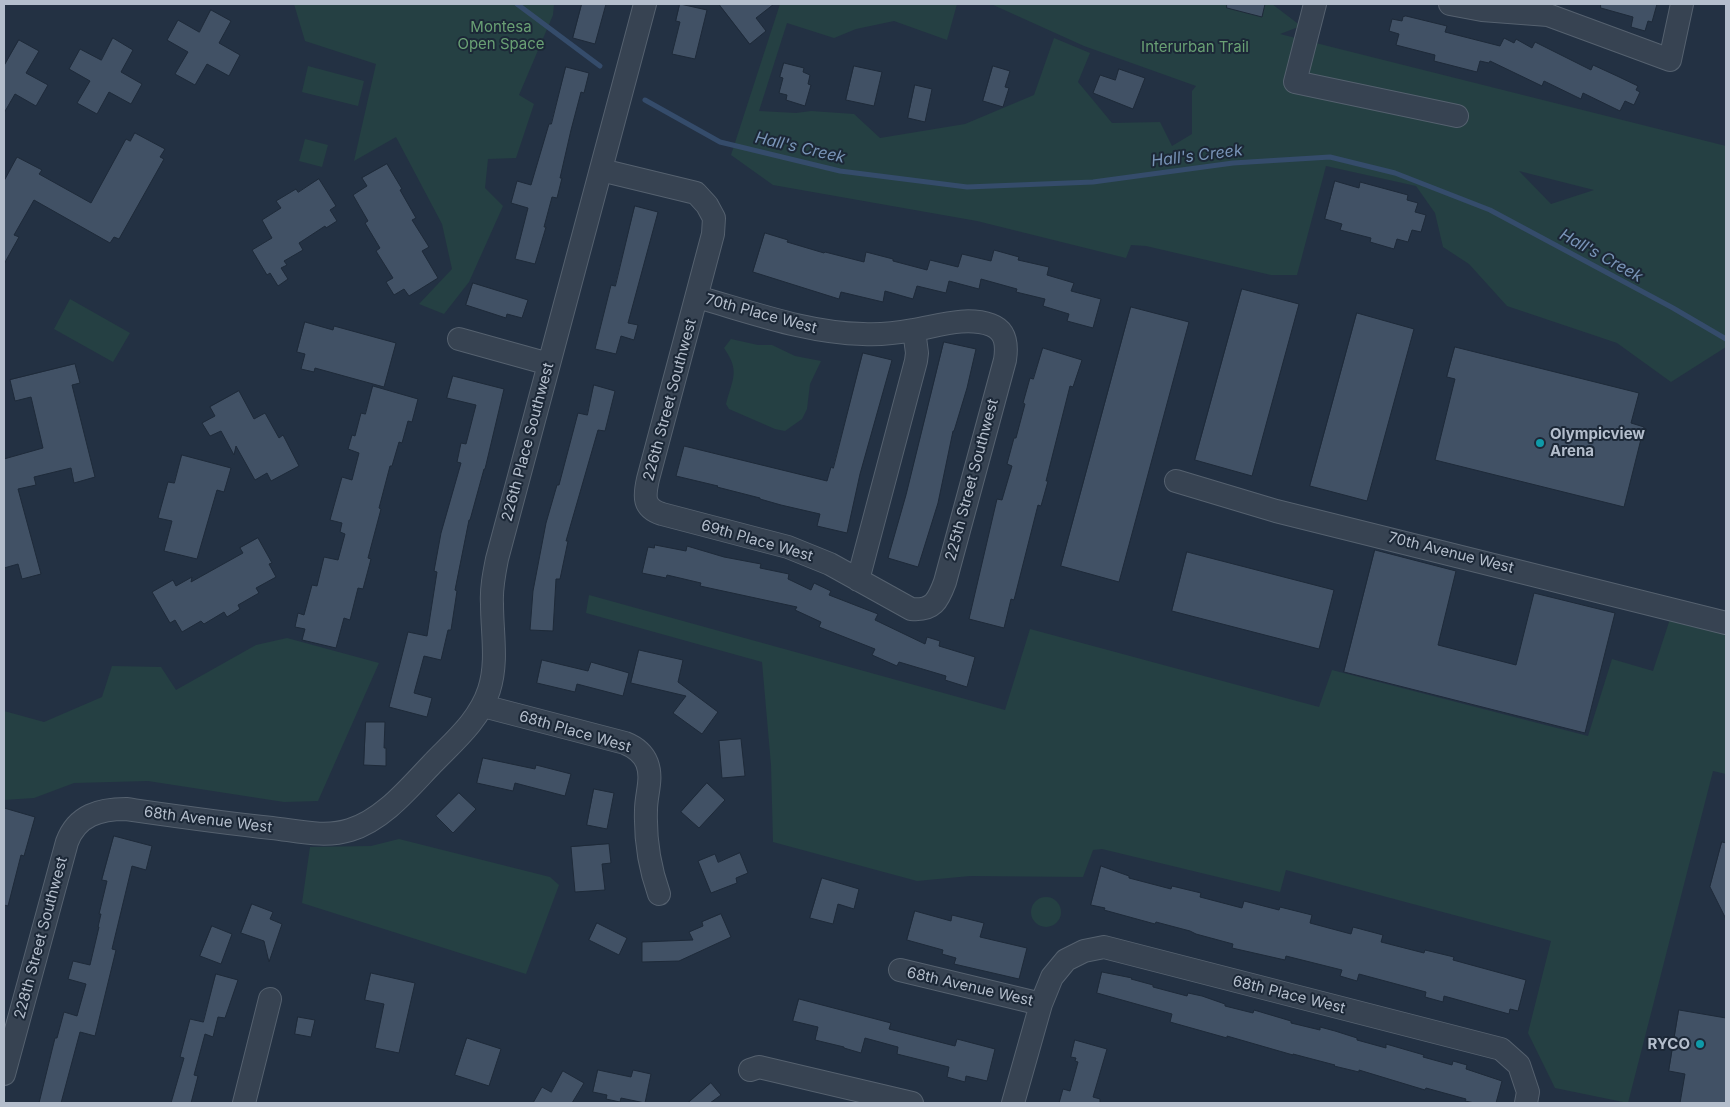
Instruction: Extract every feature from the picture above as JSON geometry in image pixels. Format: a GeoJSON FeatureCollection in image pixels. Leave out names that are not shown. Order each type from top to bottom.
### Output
{"type":"FeatureCollection","features":[{"type":"Feature","properties":{"kind":"street","name":"226th Place Southwest"},"geometry":{"type":"LineString","coordinates":[[351,830],[389,807],[471,724],[483,706],[494,671],[492,601],[494,574],[645,4]]}},
{"type":"Feature","properties":{"kind":"street"},"geometry":{"type":"LineString","coordinates":[[1315,4],[1295,82],[1457,116]]}},
{"type":"Feature","properties":{"kind":"street"},"geometry":{"type":"LineString","coordinates":[[1450,4],[1482,10],[1548,15],[1670,60],[1682,4]]}},
{"type":"Feature","properties":{"kind":"street","name":"70th Place West"},"geometry":{"type":"LineString","coordinates":[[601,170],[696,193],[707,205],[714,218],[713,234],[697,297],[810,329],[866,334],[914,330],[940,323],[986,324],[994,326],[1001,331],[1005,340]]}},
{"type":"Feature","properties":{"kind":"street","name":"226th Street Southwest"},"geometry":{"type":"LineString","coordinates":[[647,503],[645,493],[648,479],[697,297]]}},
{"type":"Feature","properties":{"kind":"street"},"geometry":{"type":"LineString","coordinates":[[858,580],[916,361],[917,353],[914,330]]}},
{"type":"Feature","properties":{"kind":"street"},"geometry":{"type":"LineString","coordinates":[[459,339],[549,364]]}},
{"type":"Feature","properties":{"kind":"street","name":"225th Street Southwest"},"geometry":{"type":"LineString","coordinates":[[920,610],[929,608],[936,602],[945,582],[1005,360],[1007,348],[1005,340]]}},
{"type":"Feature","properties":{"kind":"street","name":"70th Avenue West"},"geometry":{"type":"LineString","coordinates":[[1176,482],[1276,511],[1726,623]]}},
{"type":"Feature","properties":{"kind":"street","name":"69th Place West"},"geometry":{"type":"LineString","coordinates":[[647,503],[652,511],[788,547],[830,564],[911,609],[920,610]]}},
{"type":"Feature","properties":{"kind":"street","name":"68th Place West"},"geometry":{"type":"LineString","coordinates":[[483,706],[625,743],[636,748],[648,764],[650,784],[646,808],[647,848],[651,872],[659,894]]}},
{"type":"Feature","properties":{"kind":"street","name":"68th Avenue West"},"geometry":{"type":"LineString","coordinates":[[71,831],[87,816],[109,809],[126,809],[233,824],[327,834],[351,830]]}},
{"type":"Feature","properties":{"kind":"street","name":"228th Street Southwest"},"geometry":{"type":"LineString","coordinates":[[4,1074],[71,831]]}},
{"type":"Feature","properties":{"kind":"street","name":"68th Place West"},"geometry":{"type":"LineString","coordinates":[[1013,1103],[1041,1004],[1052,977],[1066,960],[1084,952],[1104,947],[1501,1050],[1519,1065],[1528,1092],[1526,1103]]}},
{"type":"Feature","properties":{"kind":"street","name":"68th Avenue West"},"geometry":{"type":"LineString","coordinates":[[900,970],[1041,1004]]}},
{"type":"Feature","properties":{"kind":"street"},"geometry":{"type":"LineString","coordinates":[[244,1103],[270,999]]}},
{"type":"Feature","properties":{"kind":"street"},"geometry":{"type":"LineString","coordinates":[[750,1070],[759,1067],[912,1103]]}},
{"type":"Feature","properties":{"kind":"green space","name":"Montesa Open Space"},"geometry":{"type":"Polygon","coordinates":[[[294,4],[554,4],[553,15],[519,95],[534,104],[516,158],[488,159],[485,188],[503,206],[469,282],[444,314],[419,304],[452,269],[442,224],[396,137],[354,161],[376,64],[305,41],[294,4]]]}},
{"type":"Feature","properties":{"kind":"green space","name":"Interurban Trail"},"geometry":{"type":"Polygon","coordinates":[[[780,4],[957,4],[947,40],[894,21],[856,29],[834,38],[787,23],[759,111],[796,113],[811,111],[854,114],[880,138],[965,124],[1034,95],[1054,38],[1090,53],[1078,82],[1112,123],[1160,122],[1172,146],[1192,134],[1192,91],[1196,86],[1084,46],[991,4],[1272,4],[1301,26],[1280,34],[1726,146],[1726,347],[1671,382],[1617,343],[1507,306],[1469,264],[1443,247],[1435,213],[1416,186],[1326,166],[1297,275],[1271,275],[1146,246],[1131,245],[1126,258],[977,221],[773,185],[731,155],[780,4]],[[1519,171],[1551,204],[1594,190],[1519,171]]]}},
{"type":"Feature","properties":{"kind":"green space"},"geometry":{"type":"Polygon","coordinates":[[[308,66],[364,81],[358,106],[302,92],[308,66]]]}},
{"type":"Feature","properties":{"kind":"green space"},"geometry":{"type":"Polygon","coordinates":[[[305,139],[328,145],[322,167],[299,161],[305,139]]]}},
{"type":"Feature","properties":{"kind":"green space"},"geometry":{"type":"Polygon","coordinates":[[[70,299],[130,333],[113,362],[54,329],[70,299]]]}},
{"type":"Feature","properties":{"kind":"green space"},"geometry":{"type":"Polygon","coordinates":[[[731,339],[758,345],[772,345],[795,356],[821,361],[810,384],[807,409],[802,419],[785,431],[775,429],[729,409],[726,404],[733,381],[734,369],[724,348],[731,339]]]}},
{"type":"Feature","properties":{"kind":"green space"},"geometry":{"type":"Polygon","coordinates":[[[589,595],[1005,710],[1030,629],[1319,707],[1332,670],[1588,736],[1612,659],[1653,671],[1671,616],[1726,631],[1726,774],[1713,771],[1628,1103],[1555,1088],[1528,1033],[1551,941],[1286,870],[1280,892],[1102,849],[1093,850],[1083,877],[970,876],[917,881],[773,842],[771,765],[762,662],[586,613],[589,595]]]}},
{"type":"Feature","properties":{"kind":"green space"},"geometry":{"type":"Polygon","coordinates":[[[287,638],[379,663],[318,801],[284,802],[148,781],[74,783],[34,798],[4,800],[4,711],[44,722],[102,697],[112,666],[161,667],[176,690],[256,645],[287,638]]]}},
{"type":"Feature","properties":{"kind":"green space"},"geometry":{"type":"Polygon","coordinates":[[[399,839],[550,877],[559,885],[526,974],[302,903],[310,847],[371,846],[399,839]]]}},
{"type":"Feature","properties":{"kind":"green space"},"geometry":{"type":"Polygon","coordinates":[[[1046,897],[1052,898],[1060,906],[1060,918],[1052,926],[1046,927],[1040,926],[1032,918],[1031,912],[1032,906],[1040,898],[1046,897]]]}},
{"type":"Feature","properties":{"kind":"building"},"geometry":{"type":"Polygon","coordinates":[[[582,4],[606,4],[595,44],[573,38],[582,4]]]}},
{"type":"Feature","properties":{"kind":"building"},"geometry":{"type":"Polygon","coordinates":[[[680,4],[707,10],[695,59],[672,54],[680,22],[676,21],[680,4]]]}},
{"type":"Feature","properties":{"kind":"building"},"geometry":{"type":"Polygon","coordinates":[[[719,4],[774,4],[756,18],[766,31],[750,44],[719,4]]]}},
{"type":"Feature","properties":{"kind":"building"},"geometry":{"type":"Polygon","coordinates":[[[1227,4],[1265,4],[1262,17],[1227,8],[1227,4]]]}},
{"type":"Feature","properties":{"kind":"building"},"geometry":{"type":"Polygon","coordinates":[[[1601,4],[1657,4],[1652,22],[1648,21],[1645,31],[1631,27],[1633,17],[1601,8],[1601,4]]]}},
{"type":"Feature","properties":{"kind":"building"},"geometry":{"type":"Polygon","coordinates":[[[211,10],[231,21],[219,43],[240,55],[229,76],[207,64],[195,85],[175,74],[188,52],[167,40],[178,20],[199,32],[211,10]]]}},
{"type":"Feature","properties":{"kind":"building"},"geometry":{"type":"Polygon","coordinates":[[[1406,16],[1447,26],[1445,32],[1500,46],[1504,38],[1514,43],[1516,39],[1532,48],[1535,42],[1591,70],[1593,65],[1638,86],[1636,90],[1640,92],[1634,105],[1625,101],[1620,111],[1583,93],[1581,99],[1544,81],[1542,86],[1490,61],[1489,63],[1480,61],[1477,72],[1434,61],[1435,55],[1396,45],[1399,34],[1389,31],[1392,19],[1402,21],[1403,17],[1406,16]]]}},
{"type":"Feature","properties":{"kind":"building"},"geometry":{"type":"Polygon","coordinates":[[[113,38],[133,50],[121,72],[142,84],[131,104],[109,92],[97,114],[77,103],[90,81],[69,69],[80,49],[101,60],[113,38]]]}},
{"type":"Feature","properties":{"kind":"building"},"geometry":{"type":"Polygon","coordinates":[[[19,40],[39,51],[26,73],[48,85],[36,106],[15,94],[4,113],[4,66],[19,40]]]}},
{"type":"Feature","properties":{"kind":"building"},"geometry":{"type":"Polygon","coordinates":[[[784,63],[804,68],[803,72],[810,75],[808,84],[811,85],[805,106],[786,100],[787,95],[779,93],[783,78],[780,77],[784,63]]]}},
{"type":"Feature","properties":{"kind":"building"},"geometry":{"type":"Polygon","coordinates":[[[854,66],[882,72],[874,106],[846,100],[854,66]]]}},
{"type":"Feature","properties":{"kind":"building"},"geometry":{"type":"Polygon","coordinates":[[[993,66],[1010,71],[1005,87],[1009,88],[1003,107],[983,101],[993,66]]]}},
{"type":"Feature","properties":{"kind":"building"},"geometry":{"type":"Polygon","coordinates":[[[566,67],[589,73],[584,93],[581,92],[571,130],[557,198],[552,197],[544,227],[546,227],[535,264],[515,259],[528,208],[511,203],[517,181],[531,185],[549,124],[551,124],[566,67]]]}},
{"type":"Feature","properties":{"kind":"building"},"geometry":{"type":"Polygon","coordinates":[[[1119,69],[1145,78],[1133,109],[1093,93],[1100,75],[1115,80],[1119,69]]]}},
{"type":"Feature","properties":{"kind":"building"},"geometry":{"type":"Polygon","coordinates":[[[915,85],[932,89],[925,122],[908,118],[915,85]]]}},
{"type":"Feature","properties":{"kind":"building"},"geometry":{"type":"Polygon","coordinates":[[[135,133],[165,149],[160,157],[164,159],[119,239],[114,237],[110,243],[34,200],[14,235],[19,237],[4,264],[4,181],[17,157],[42,170],[39,174],[91,203],[126,139],[130,141],[135,133]]]}},
{"type":"Feature","properties":{"kind":"building"},"geometry":{"type":"Polygon","coordinates":[[[387,164],[416,218],[412,220],[429,247],[422,251],[438,278],[409,296],[404,289],[394,295],[386,282],[393,278],[376,251],[380,248],[365,223],[368,221],[353,195],[367,186],[362,178],[387,164]]]}},
{"type":"Feature","properties":{"kind":"building"},"geometry":{"type":"Polygon","coordinates":[[[319,179],[336,206],[330,210],[337,221],[326,228],[325,226],[299,243],[303,250],[284,261],[287,265],[281,268],[288,279],[278,286],[270,273],[267,275],[252,250],[272,238],[262,220],[281,208],[276,201],[296,189],[298,192],[319,179]]]}},
{"type":"Feature","properties":{"kind":"building"},"geometry":{"type":"Polygon","coordinates":[[[1335,181],[1359,188],[1360,182],[1408,195],[1407,200],[1418,203],[1415,212],[1426,215],[1421,232],[1412,230],[1408,242],[1397,239],[1394,249],[1370,242],[1371,238],[1340,230],[1342,224],[1325,219],[1335,181]]]}},
{"type":"Feature","properties":{"kind":"building"},"geometry":{"type":"Polygon","coordinates":[[[635,206],[658,212],[628,323],[638,325],[634,340],[621,336],[616,354],[595,349],[611,285],[615,286],[635,206]]]}},
{"type":"Feature","properties":{"kind":"building"},"geometry":{"type":"Polygon","coordinates":[[[765,233],[824,253],[864,262],[866,252],[927,270],[930,260],[958,267],[962,254],[991,261],[994,250],[1019,257],[1018,260],[1049,267],[1047,275],[1074,283],[1071,291],[1101,299],[1093,328],[1067,321],[1069,314],[1043,306],[1045,299],[1016,292],[1017,289],[981,279],[979,289],[949,281],[946,293],[917,286],[913,299],[885,291],[883,302],[841,292],[839,299],[753,272],[765,233]]]}},
{"type":"Feature","properties":{"kind":"building"},"geometry":{"type":"Polygon","coordinates":[[[473,283],[528,300],[522,318],[507,314],[506,318],[466,305],[473,283]]]}},
{"type":"Feature","properties":{"kind":"building"},"geometry":{"type":"Polygon","coordinates":[[[1242,289],[1299,304],[1252,476],[1195,460],[1242,289]]]}},
{"type":"Feature","properties":{"kind":"building"},"geometry":{"type":"Polygon","coordinates":[[[1131,307],[1189,322],[1119,582],[1061,566],[1131,307]]]}},
{"type":"Feature","properties":{"kind":"building"},"geometry":{"type":"Polygon","coordinates":[[[1357,313],[1414,329],[1367,501],[1310,486],[1357,313]]]}},
{"type":"Feature","properties":{"kind":"building"},"geometry":{"type":"Polygon","coordinates":[[[305,322],[333,330],[334,326],[396,343],[384,387],[315,368],[314,372],[301,369],[305,354],[297,352],[305,322]]]}},
{"type":"Feature","properties":{"kind":"building"},"geometry":{"type":"Polygon","coordinates":[[[944,342],[976,349],[967,388],[953,431],[938,503],[918,567],[888,558],[906,495],[944,342]]]}},
{"type":"Feature","properties":{"kind":"building","name":"Olympicview Arena"},"geometry":{"type":"Polygon","coordinates":[[[1455,347],[1639,393],[1631,423],[1644,427],[1624,507],[1435,460],[1455,379],[1447,377],[1455,347]]]}},
{"type":"Feature","properties":{"kind":"building"},"geometry":{"type":"Polygon","coordinates":[[[1043,348],[1082,360],[1073,387],[1070,386],[1046,481],[1048,481],[1041,506],[1038,505],[1014,600],[1011,599],[1004,628],[969,619],[997,499],[1002,500],[1012,466],[1007,464],[1025,404],[1023,403],[1030,378],[1033,379],[1043,348]]]}},
{"type":"Feature","properties":{"kind":"building"},"geometry":{"type":"Polygon","coordinates":[[[863,353],[892,360],[860,474],[847,533],[817,526],[820,514],[676,476],[684,446],[827,481],[831,467],[833,468],[863,353]]]}},
{"type":"Feature","properties":{"kind":"building"},"geometry":{"type":"Polygon","coordinates":[[[75,364],[80,383],[72,385],[95,477],[74,483],[71,468],[34,477],[36,485],[18,489],[41,574],[22,579],[18,564],[4,568],[4,459],[43,448],[31,397],[15,401],[10,380],[75,364]]]}},
{"type":"Feature","properties":{"kind":"building"},"geometry":{"type":"Polygon","coordinates":[[[453,376],[504,389],[485,469],[469,520],[455,590],[457,591],[451,630],[448,630],[441,660],[424,656],[414,693],[432,698],[427,717],[389,707],[408,632],[427,636],[437,572],[434,571],[441,533],[461,463],[457,462],[461,443],[466,444],[476,405],[447,398],[453,376]]]}},
{"type":"Feature","properties":{"kind":"building"},"geometry":{"type":"Polygon","coordinates":[[[594,385],[615,391],[605,431],[598,430],[566,541],[568,541],[560,579],[556,579],[553,631],[530,630],[533,591],[546,523],[557,485],[559,485],[578,413],[587,415],[594,385]]]}},
{"type":"Feature","properties":{"kind":"building"},"geometry":{"type":"Polygon","coordinates":[[[373,386],[418,399],[412,422],[408,421],[402,443],[399,442],[392,466],[390,466],[368,558],[371,559],[363,589],[358,588],[350,620],[344,618],[336,648],[302,640],[305,629],[295,627],[298,613],[304,615],[312,585],[317,586],[324,557],[338,560],[345,534],[340,532],[342,523],[330,520],[342,477],[352,480],[359,453],[348,449],[352,435],[355,436],[361,413],[365,414],[373,386]]]}},
{"type":"Feature","properties":{"kind":"building"},"geometry":{"type":"Polygon","coordinates":[[[239,391],[254,419],[265,413],[279,438],[283,435],[299,466],[271,481],[267,473],[255,480],[236,446],[234,455],[221,431],[210,436],[202,423],[215,416],[210,407],[239,391]]]}},
{"type":"Feature","properties":{"kind":"building"},"geometry":{"type":"Polygon","coordinates":[[[182,455],[231,468],[224,492],[217,490],[197,559],[164,551],[172,521],[158,518],[168,482],[174,483],[182,455]]]}},
{"type":"Feature","properties":{"kind":"building"},"geometry":{"type":"Polygon","coordinates":[[[258,538],[272,563],[269,564],[276,577],[256,588],[259,593],[238,605],[240,609],[227,617],[224,612],[204,624],[201,621],[182,632],[175,620],[170,623],[152,592],[173,580],[176,586],[192,577],[191,582],[243,553],[240,548],[258,538]]]}},
{"type":"Feature","properties":{"kind":"building"},"geometry":{"type":"Polygon","coordinates":[[[655,545],[686,551],[687,546],[724,557],[761,564],[760,568],[789,574],[788,579],[811,590],[814,583],[831,591],[829,595],[878,614],[875,620],[925,644],[927,637],[940,641],[939,646],[975,657],[967,687],[945,680],[946,676],[899,662],[897,666],[872,655],[875,649],[819,627],[821,622],[795,610],[797,607],[700,586],[701,583],[667,575],[666,578],[642,573],[648,547],[654,548],[655,545]]]}},
{"type":"Feature","properties":{"kind":"building"},"geometry":{"type":"Polygon","coordinates":[[[1375,550],[1456,571],[1438,645],[1516,665],[1534,593],[1615,613],[1585,733],[1344,672],[1375,550]]]}},
{"type":"Feature","properties":{"kind":"building"},"geometry":{"type":"Polygon","coordinates":[[[1187,552],[1334,590],[1319,649],[1172,611],[1187,552]]]}},
{"type":"Feature","properties":{"kind":"building"},"geometry":{"type":"Polygon","coordinates":[[[639,650],[683,660],[678,682],[718,712],[702,734],[673,713],[686,696],[631,683],[639,650]]]}},
{"type":"Feature","properties":{"kind":"building"},"geometry":{"type":"Polygon","coordinates":[[[542,660],[588,671],[591,662],[629,673],[623,696],[577,684],[575,692],[537,683],[542,660]]]}},
{"type":"Feature","properties":{"kind":"building"},"geometry":{"type":"Polygon","coordinates":[[[366,722],[385,722],[384,748],[386,748],[386,766],[364,765],[366,722]]]}},
{"type":"Feature","properties":{"kind":"building"},"geometry":{"type":"Polygon","coordinates":[[[741,739],[745,776],[722,778],[719,741],[741,739]]]}},
{"type":"Feature","properties":{"kind":"building"},"geometry":{"type":"Polygon","coordinates":[[[483,758],[535,769],[536,765],[571,774],[565,796],[515,783],[513,791],[477,783],[483,758]]]}},
{"type":"Feature","properties":{"kind":"building"},"geometry":{"type":"Polygon","coordinates":[[[707,783],[725,800],[699,828],[681,812],[707,783]]]}},
{"type":"Feature","properties":{"kind":"building"},"geometry":{"type":"Polygon","coordinates":[[[594,789],[614,793],[607,829],[587,825],[594,789]]]}},
{"type":"Feature","properties":{"kind":"building"},"geometry":{"type":"Polygon","coordinates":[[[459,793],[476,809],[453,833],[436,816],[459,793]]]}},
{"type":"Feature","properties":{"kind":"building"},"geometry":{"type":"Polygon","coordinates":[[[4,808],[35,817],[24,856],[21,855],[8,906],[4,905],[4,808]]]}},
{"type":"Feature","properties":{"kind":"building"},"geometry":{"type":"Polygon","coordinates":[[[114,836],[152,846],[146,870],[132,866],[112,949],[116,950],[95,1036],[80,1032],[61,1103],[39,1103],[55,1038],[57,1038],[64,1012],[77,1016],[86,984],[68,979],[73,961],[90,965],[107,881],[102,880],[114,836]]]}},
{"type":"Feature","properties":{"kind":"building"},"geometry":{"type":"Polygon","coordinates":[[[1722,842],[1726,843],[1726,919],[1710,887],[1722,842]]]}},
{"type":"Feature","properties":{"kind":"building"},"geometry":{"type":"Polygon","coordinates":[[[609,844],[611,863],[602,864],[605,890],[575,892],[571,847],[609,844]]]}},
{"type":"Feature","properties":{"kind":"building"},"geometry":{"type":"Polygon","coordinates":[[[740,853],[748,873],[736,878],[737,883],[711,893],[698,861],[715,854],[718,862],[740,853]]]}},
{"type":"Feature","properties":{"kind":"building"},"geometry":{"type":"Polygon","coordinates":[[[1101,866],[1129,876],[1129,878],[1171,889],[1172,886],[1201,893],[1200,897],[1242,908],[1244,901],[1279,910],[1280,907],[1312,915],[1310,923],[1351,934],[1353,927],[1383,935],[1381,942],[1424,953],[1425,950],[1454,957],[1453,960],[1526,980],[1518,1011],[1510,1009],[1509,1014],[1444,996],[1443,1002],[1425,997],[1426,992],[1359,974],[1357,981],[1340,976],[1342,970],[1286,956],[1285,960],[1232,948],[1233,944],[1190,931],[1156,922],[1155,924],[1104,910],[1105,908],[1091,905],[1101,866]]]}},
{"type":"Feature","properties":{"kind":"building"},"geometry":{"type":"Polygon","coordinates":[[[822,878],[859,889],[854,909],[838,904],[833,924],[810,918],[822,878]]]}},
{"type":"Feature","properties":{"kind":"building"},"geometry":{"type":"Polygon","coordinates":[[[252,904],[273,912],[270,919],[282,924],[269,962],[264,941],[241,933],[252,904]]]}},
{"type":"Feature","properties":{"kind":"building"},"geometry":{"type":"Polygon","coordinates":[[[915,911],[951,921],[952,915],[984,923],[980,937],[1027,948],[1019,979],[954,964],[956,958],[942,954],[943,950],[907,940],[915,911]]]}},
{"type":"Feature","properties":{"kind":"building"},"geometry":{"type":"Polygon","coordinates":[[[721,914],[731,937],[679,961],[642,962],[642,942],[693,940],[689,932],[703,926],[702,922],[721,914]]]}},
{"type":"Feature","properties":{"kind":"building"},"geometry":{"type":"Polygon","coordinates":[[[597,923],[627,938],[619,955],[589,940],[597,923]]]}},
{"type":"Feature","properties":{"kind":"building"},"geometry":{"type":"Polygon","coordinates":[[[212,926],[232,934],[221,964],[200,956],[212,926]]]}},
{"type":"Feature","properties":{"kind":"building"},"geometry":{"type":"Polygon","coordinates":[[[1102,972],[1132,978],[1153,985],[1153,987],[1187,996],[1188,993],[1202,996],[1225,1004],[1225,1006],[1253,1013],[1254,1010],[1291,1021],[1291,1023],[1320,1030],[1320,1027],[1335,1031],[1357,1038],[1357,1040],[1386,1048],[1386,1044],[1452,1065],[1453,1061],[1467,1065],[1466,1069],[1502,1081],[1496,1103],[1465,1101],[1466,1099],[1426,1088],[1425,1090],[1359,1070],[1359,1072],[1334,1066],[1170,1022],[1172,1014],[1097,993],[1102,972]]]}},
{"type":"Feature","properties":{"kind":"building"},"geometry":{"type":"Polygon","coordinates":[[[371,973],[415,983],[399,1053],[375,1048],[384,1004],[365,1000],[371,973]]]}},
{"type":"Feature","properties":{"kind":"building"},"geometry":{"type":"Polygon","coordinates":[[[216,974],[238,980],[225,1018],[218,1017],[213,1037],[205,1034],[194,1075],[198,1076],[191,1103],[171,1103],[184,1058],[180,1057],[190,1019],[203,1022],[216,974]]]}},
{"type":"Feature","properties":{"kind":"building"},"geometry":{"type":"Polygon","coordinates":[[[799,999],[891,1023],[889,1029],[955,1046],[957,1039],[995,1049],[987,1081],[966,1076],[965,1082],[947,1077],[949,1067],[897,1054],[898,1047],[865,1038],[861,1053],[815,1040],[818,1027],[793,1021],[799,999]]]}},
{"type":"Feature","properties":{"kind":"building","name":"RYCO"},"geometry":{"type":"Polygon","coordinates":[[[1679,1010],[1726,1018],[1726,1103],[1680,1103],[1685,1074],[1669,1071],[1679,1010]]]}},
{"type":"Feature","properties":{"kind":"building"},"geometry":{"type":"Polygon","coordinates":[[[298,1017],[315,1020],[311,1037],[295,1034],[298,1017]]]}},
{"type":"Feature","properties":{"kind":"building"},"geometry":{"type":"Polygon","coordinates":[[[467,1038],[501,1049],[489,1086],[455,1075],[467,1038]]]}},
{"type":"Feature","properties":{"kind":"building"},"geometry":{"type":"Polygon","coordinates":[[[1075,1040],[1107,1049],[1093,1097],[1100,1099],[1100,1103],[1059,1103],[1063,1089],[1070,1091],[1078,1062],[1075,1061],[1076,1058],[1071,1057],[1075,1040]]]}},
{"type":"Feature","properties":{"kind":"building"},"geometry":{"type":"Polygon","coordinates":[[[598,1070],[631,1077],[633,1070],[651,1074],[645,1103],[621,1098],[620,1102],[606,1099],[607,1095],[593,1092],[598,1070]]]}},
{"type":"Feature","properties":{"kind":"building"},"geometry":{"type":"Polygon","coordinates":[[[563,1071],[584,1083],[572,1103],[533,1103],[542,1087],[551,1092],[563,1071]]]}},
{"type":"Feature","properties":{"kind":"building"},"geometry":{"type":"Polygon","coordinates":[[[711,1083],[721,1095],[710,1103],[688,1103],[711,1083]]]}},
{"type":"Feature","properties":{"kind":"waterway","name":"Hall's Creek"},"geometry":{"type":"LineString","coordinates":[[517,4],[600,66]]}},
{"type":"Feature","properties":{"kind":"waterway","name":"Hall's Creek"},"geometry":{"type":"LineString","coordinates":[[645,100],[720,142],[840,171],[967,187],[1093,182],[1233,163],[1330,157],[1395,173],[1490,210],[1673,308],[1726,339]]}},
{"type":"Feature","properties":{"kind":"place","name":"Olympicview Arena"},"geometry":{"type":"Point","coordinates":[1540,443]}},
{"type":"Feature","properties":{"kind":"place","name":"RYCO"},"geometry":{"type":"Point","coordinates":[1700,1044]}}]}
